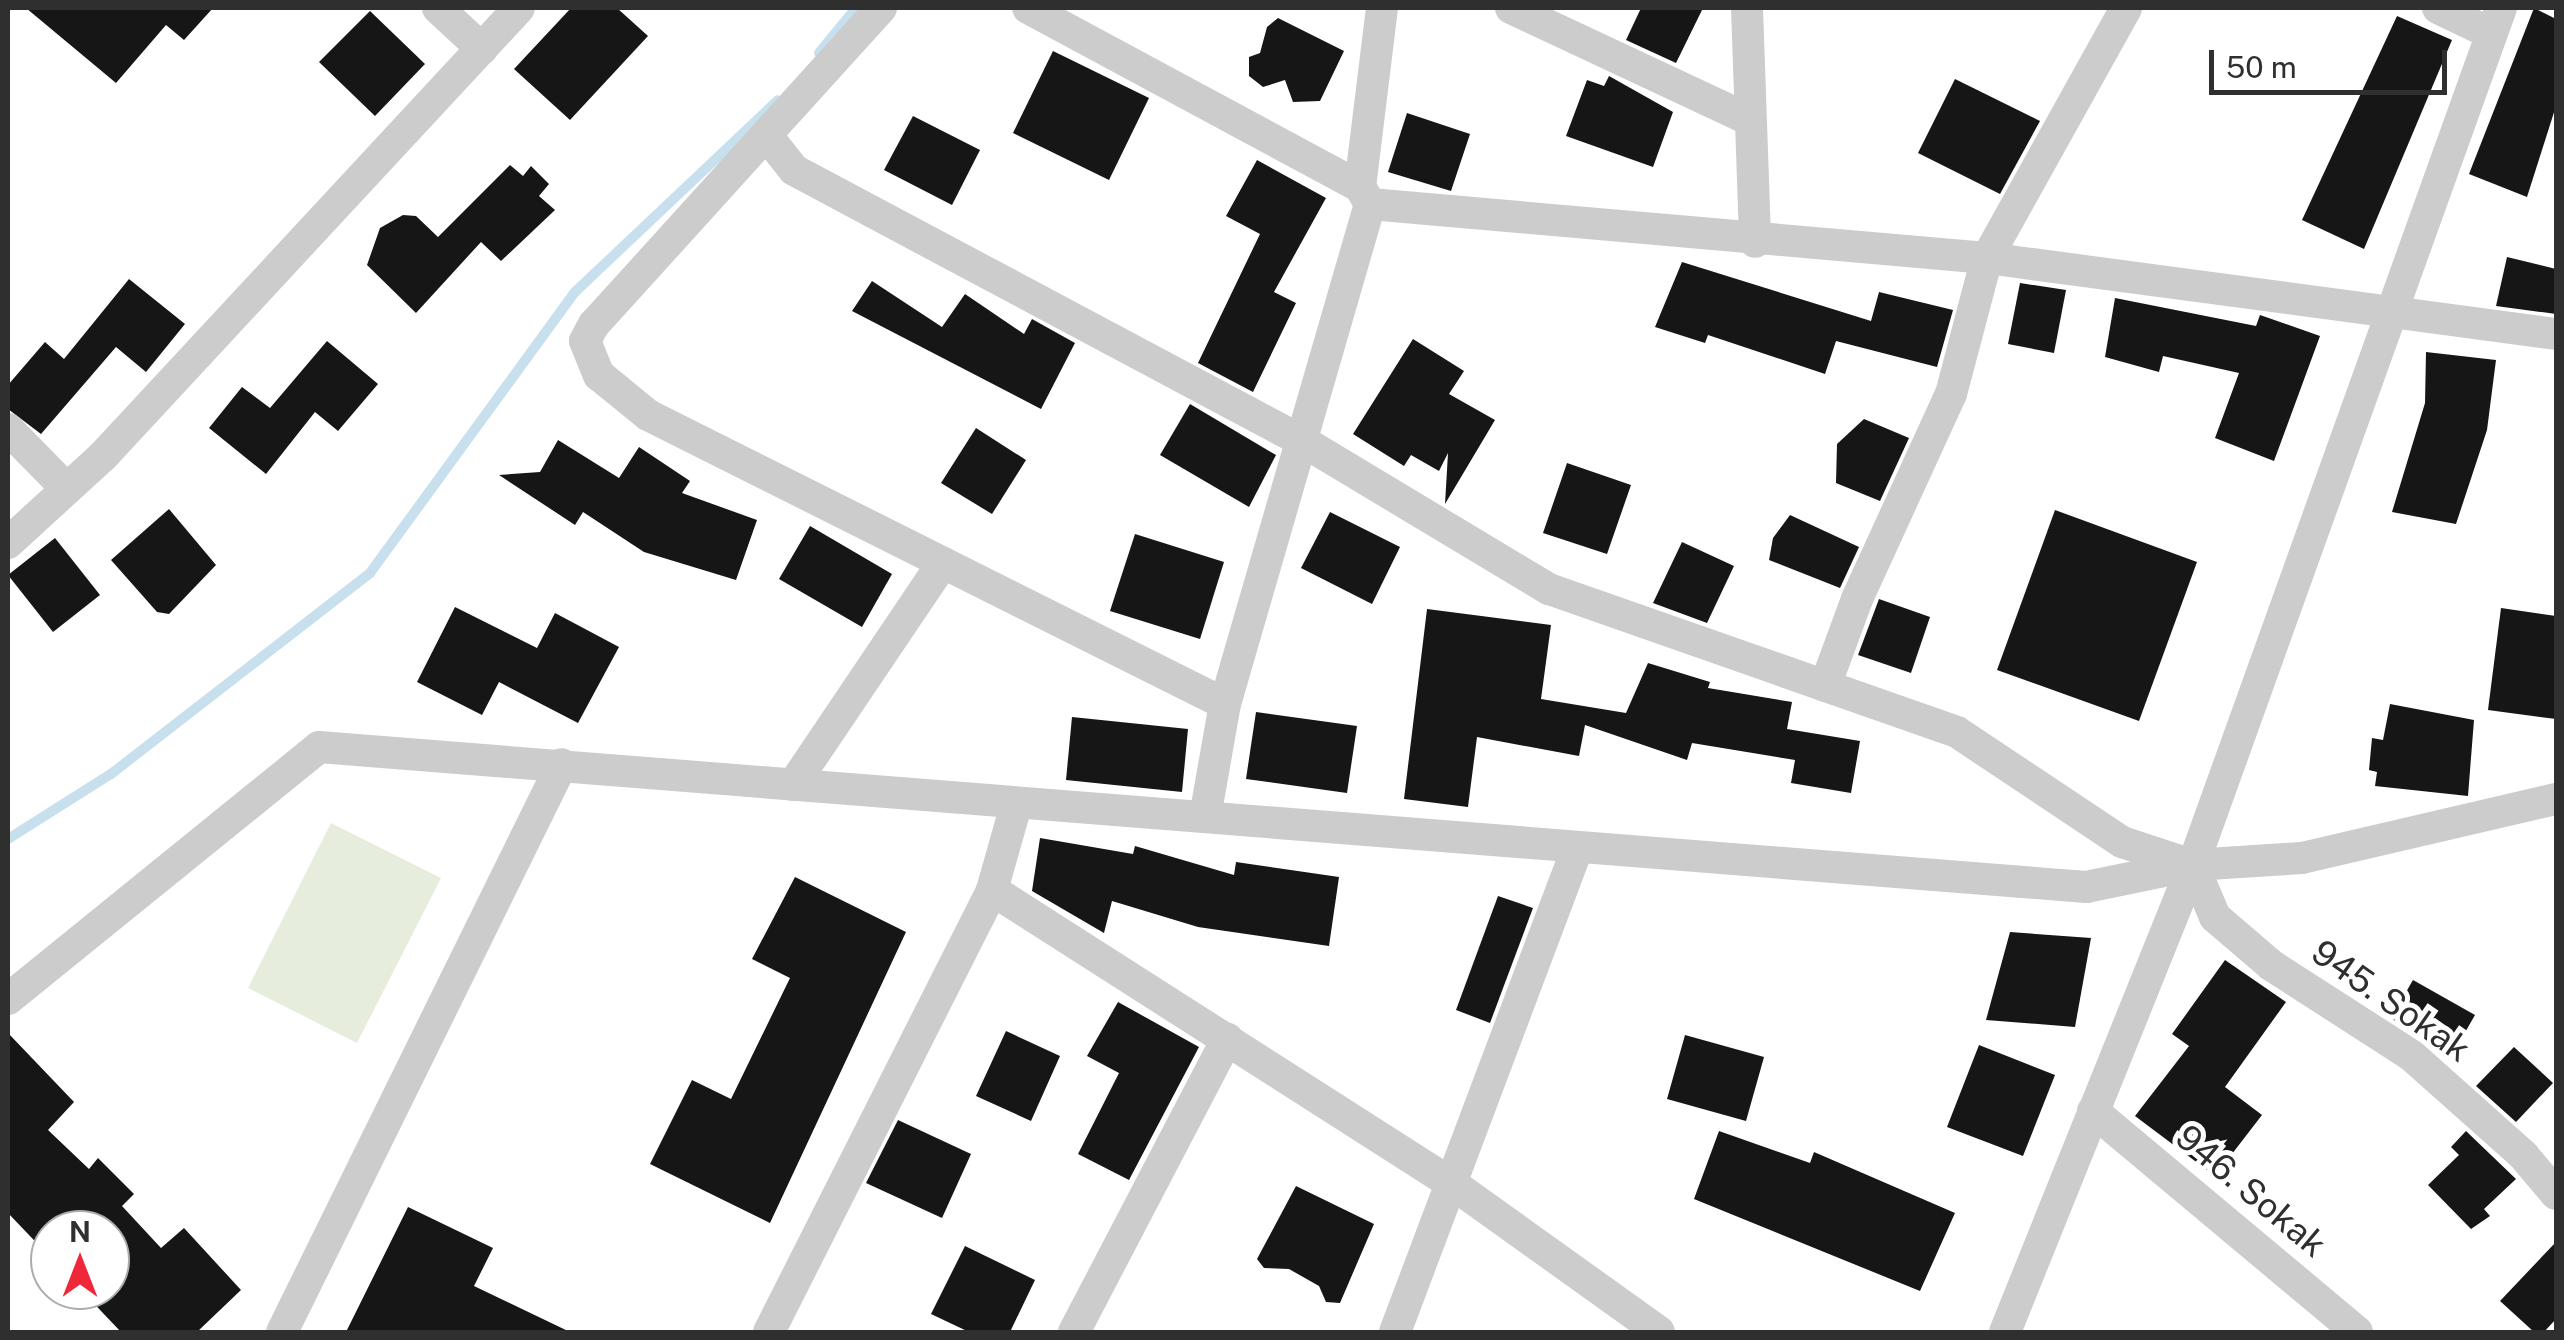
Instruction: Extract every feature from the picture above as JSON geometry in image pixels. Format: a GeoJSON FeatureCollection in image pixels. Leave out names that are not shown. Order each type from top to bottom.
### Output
{"type":"FeatureCollection","features":[{"type":"Feature","properties":{"kind":"street"},"geometry":{"type":"LineString","coordinates":[[438,8],[482,50]]}},
{"type":"Feature","properties":{"kind":"street"},"geometry":{"type":"LineString","coordinates":[[8,543],[68,489],[519,8]]}},
{"type":"Feature","properties":{"kind":"street"},"geometry":{"type":"LineString","coordinates":[[880,8],[594,324],[585,341],[599,375],[648,415],[1225,704]]}},
{"type":"Feature","properties":{"kind":"street"},"geometry":{"type":"LineString","coordinates":[[1028,8],[1365,196],[1755,242],[1987,258],[2556,334]]}},
{"type":"Feature","properties":{"kind":"street"},"geometry":{"type":"LineString","coordinates":[[1205,817],[1225,704],[1304,442],[1365,196],[1382,8]]}},
{"type":"Feature","properties":{"kind":"street"},"geometry":{"type":"LineString","coordinates":[[1512,8],[1750,120]]}},
{"type":"Feature","properties":{"kind":"street"},"geometry":{"type":"LineString","coordinates":[[1747,8],[1755,242]]}},
{"type":"Feature","properties":{"kind":"street"},"geometry":{"type":"LineString","coordinates":[[1825,686],[1857,599],[1951,394],[1987,258],[2126,8]]}},
{"type":"Feature","properties":{"kind":"street"},"geometry":{"type":"LineString","coordinates":[[2017,1327],[2093,1111],[2194,865],[2387,313],[2496,20],[2438,8]]}},
{"type":"Feature","properties":{"kind":"street"},"geometry":{"type":"LineString","coordinates":[[767,136],[794,170],[1304,442],[1549,588],[1957,732],[2122,842],[2194,865]]}},
{"type":"Feature","properties":{"kind":"street"},"geometry":{"type":"LineString","coordinates":[[8,429],[68,489]]}},
{"type":"Feature","properties":{"kind":"street"},"geometry":{"type":"LineString","coordinates":[[794,785],[943,563]]}},
{"type":"Feature","properties":{"kind":"street"},"geometry":{"type":"LineString","coordinates":[[8,998],[319,747],[2086,887],[2194,865],[2302,858],[2556,798]]}},
{"type":"Feature","properties":{"kind":"street"},"geometry":{"type":"LineString","coordinates":[[282,1332],[562,764]]}},
{"type":"Feature","properties":{"kind":"street"},"geometry":{"type":"LineString","coordinates":[[769,1332],[992,890],[1016,805]]}},
{"type":"Feature","properties":{"kind":"street"},"geometry":{"type":"LineString","coordinates":[[1395,1332],[1454,1185],[1576,849]]}},
{"type":"Feature","properties":{"kind":"street","name":"945. Sokak"},"geometry":{"type":"LineString","coordinates":[[2194,865],[2215,917],[2271,966],[2412,1056],[2556,1194]]}},
{"type":"Feature","properties":{"kind":"street"},"geometry":{"type":"LineString","coordinates":[[992,890],[1454,1185],[1659,1332]]}},
{"type":"Feature","properties":{"kind":"street"},"geometry":{"type":"LineString","coordinates":[[1074,1332],[1226,1040]]}},
{"type":"Feature","properties":{"kind":"street","name":"946. Sokak"},"geometry":{"type":"LineString","coordinates":[[2093,1111],[2358,1332]]}},
{"type":"Feature","properties":{"kind":"green space"},"geometry":{"type":"Polygon","coordinates":[[[331,823],[441,878],[357,1043],[248,988],[331,823]]]}},
{"type":"Feature","properties":{"kind":"building"},"geometry":{"type":"Polygon","coordinates":[[[26,8],[213,8],[184,40],[166,25],[116,83],[26,8]]]}},
{"type":"Feature","properties":{"kind":"building"},"geometry":{"type":"Polygon","coordinates":[[[571,8],[617,8],[648,36],[570,120],[514,69],[571,8]]]}},
{"type":"Feature","properties":{"kind":"building"},"geometry":{"type":"Polygon","coordinates":[[[1641,8],[1703,8],[1676,63],[1626,40],[1641,8]]]}},
{"type":"Feature","properties":{"kind":"building"},"geometry":{"type":"Polygon","coordinates":[[[2534,8],[2556,19],[2556,106],[2527,197],[2469,174],[2534,8]]]}},
{"type":"Feature","properties":{"kind":"building"},"geometry":{"type":"Polygon","coordinates":[[[370,11],[425,64],[375,116],[319,62],[370,11]]]}},
{"type":"Feature","properties":{"kind":"building"},"geometry":{"type":"Polygon","coordinates":[[[2397,16],[2452,40],[2364,249],[2302,220],[2397,16]]]}},
{"type":"Feature","properties":{"kind":"building"},"geometry":{"type":"Polygon","coordinates":[[[1278,18],[1344,51],[1320,101],[1293,102],[1285,80],[1263,87],[1249,76],[1249,57],[1260,53],[1267,27],[1278,18]]]}},
{"type":"Feature","properties":{"kind":"building"},"geometry":{"type":"Polygon","coordinates":[[[1053,51],[1149,98],[1109,180],[1013,133],[1053,51]]]}},
{"type":"Feature","properties":{"kind":"building"},"geometry":{"type":"Polygon","coordinates":[[[1609,76],[1673,112],[1653,167],[1566,136],[1587,80],[1604,86],[1609,76]]]}},
{"type":"Feature","properties":{"kind":"building"},"geometry":{"type":"Polygon","coordinates":[[[1955,79],[2040,121],[2000,194],[1918,153],[1955,79]]]}},
{"type":"Feature","properties":{"kind":"building"},"geometry":{"type":"Polygon","coordinates":[[[1407,113],[1470,134],[1451,191],[1388,172],[1407,113]]]}},
{"type":"Feature","properties":{"kind":"building"},"geometry":{"type":"Polygon","coordinates":[[[913,116],[980,150],[952,205],[884,170],[913,116]]]}},
{"type":"Feature","properties":{"kind":"building"},"geometry":{"type":"Polygon","coordinates":[[[1257,160],[1326,198],[1274,292],[1296,303],[1253,392],[1198,363],[1260,234],[1226,216],[1257,160]]]}},
{"type":"Feature","properties":{"kind":"building"},"geometry":{"type":"Polygon","coordinates":[[[510,165],[523,176],[531,166],[549,184],[539,196],[555,210],[501,261],[481,242],[416,313],[367,265],[380,228],[403,215],[416,216],[438,237],[510,165]]]}},
{"type":"Feature","properties":{"kind":"building"},"geometry":{"type":"Polygon","coordinates":[[[2507,257],[2556,269],[2556,314],[2496,306],[2507,257]]]}},
{"type":"Feature","properties":{"kind":"building"},"geometry":{"type":"Polygon","coordinates":[[[1682,262],[1871,321],[1879,292],[1953,310],[1937,367],[1836,341],[1825,374],[1708,335],[1705,343],[1655,327],[1682,262]]]}},
{"type":"Feature","properties":{"kind":"building"},"geometry":{"type":"Polygon","coordinates":[[[129,279],[185,324],[146,372],[116,347],[41,434],[8,409],[8,385],[45,342],[64,359],[129,279]]]}},
{"type":"Feature","properties":{"kind":"building"},"geometry":{"type":"Polygon","coordinates":[[[872,281],[942,327],[965,294],[1024,334],[1032,319],[1075,343],[1041,409],[852,311],[872,281]]]}},
{"type":"Feature","properties":{"kind":"building"},"geometry":{"type":"Polygon","coordinates":[[[2020,283],[2066,290],[2054,353],[2008,344],[2020,283]]]}},
{"type":"Feature","properties":{"kind":"building"},"geometry":{"type":"Polygon","coordinates":[[[2115,298],[2256,326],[2260,315],[2320,336],[2274,461],[2215,438],[2239,373],[2163,356],[2159,372],[2105,357],[2115,298]]]}},
{"type":"Feature","properties":{"kind":"building"},"geometry":{"type":"Polygon","coordinates":[[[1413,339],[1464,371],[1449,394],[1495,420],[1445,504],[1448,453],[1439,471],[1411,455],[1404,466],[1353,434],[1413,339]]]}},
{"type":"Feature","properties":{"kind":"building"},"geometry":{"type":"Polygon","coordinates":[[[327,341],[378,384],[338,431],[315,412],[266,474],[209,428],[242,387],[270,408],[327,341]]]}},
{"type":"Feature","properties":{"kind":"building"},"geometry":{"type":"Polygon","coordinates":[[[2426,352],[2496,360],[2487,430],[2456,524],[2392,512],[2425,403],[2426,352]]]}},
{"type":"Feature","properties":{"kind":"building"},"geometry":{"type":"Polygon","coordinates":[[[1190,404],[1276,455],[1249,507],[1160,455],[1190,404]]]}},
{"type":"Feature","properties":{"kind":"building"},"geometry":{"type":"Polygon","coordinates":[[[1864,419],[1909,438],[1880,501],[1836,483],[1837,444],[1864,419]]]}},
{"type":"Feature","properties":{"kind":"building"},"geometry":{"type":"Polygon","coordinates":[[[976,428],[1026,460],[992,514],[941,483],[976,428]]]}},
{"type":"Feature","properties":{"kind":"building"},"geometry":{"type":"Polygon","coordinates":[[[558,440],[619,478],[639,447],[690,481],[682,493],[757,520],[736,580],[644,552],[583,512],[575,525],[499,475],[540,472],[558,440]]]}},
{"type":"Feature","properties":{"kind":"building"},"geometry":{"type":"Polygon","coordinates":[[[1567,463],[1631,485],[1607,554],[1543,533],[1567,463]]]}},
{"type":"Feature","properties":{"kind":"building"},"geometry":{"type":"Polygon","coordinates":[[[169,509],[216,565],[169,614],[157,612],[111,560],[169,509]]]}},
{"type":"Feature","properties":{"kind":"building"},"geometry":{"type":"Polygon","coordinates":[[[2055,510],[2197,562],[2139,721],[1997,670],[2055,510]]]}},
{"type":"Feature","properties":{"kind":"building"},"geometry":{"type":"Polygon","coordinates":[[[1330,512],[1400,547],[1372,604],[1301,568],[1330,512]]]}},
{"type":"Feature","properties":{"kind":"building"},"geometry":{"type":"Polygon","coordinates":[[[1790,515],[1859,547],[1840,588],[1769,560],[1773,538],[1790,515]]]}},
{"type":"Feature","properties":{"kind":"building"},"geometry":{"type":"Polygon","coordinates":[[[810,526],[892,574],[862,627],[779,579],[810,526]]]}},
{"type":"Feature","properties":{"kind":"building"},"geometry":{"type":"Polygon","coordinates":[[[1135,534],[1224,562],[1200,639],[1110,611],[1135,534]]]}},
{"type":"Feature","properties":{"kind":"building"},"geometry":{"type":"Polygon","coordinates":[[[55,538],[100,595],[53,632],[8,575],[55,538]]]}},
{"type":"Feature","properties":{"kind":"building"},"geometry":{"type":"Polygon","coordinates":[[[1682,542],[1734,566],[1707,623],[1653,603],[1682,542]]]}},
{"type":"Feature","properties":{"kind":"building"},"geometry":{"type":"Polygon","coordinates":[[[1879,599],[1930,617],[1911,673],[1858,655],[1879,599]]]}},
{"type":"Feature","properties":{"kind":"building"},"geometry":{"type":"Polygon","coordinates":[[[455,607],[537,648],[555,613],[619,647],[578,723],[499,682],[482,715],[417,682],[455,607]]]}},
{"type":"Feature","properties":{"kind":"building"},"geometry":{"type":"Polygon","coordinates":[[[2501,608],[2556,616],[2556,719],[2488,710],[2501,608]]]}},
{"type":"Feature","properties":{"kind":"building"},"geometry":{"type":"Polygon","coordinates":[[[1427,609],[1551,625],[1541,699],[1626,713],[1648,663],[1710,682],[1708,688],[1792,702],[1787,729],[1860,741],[1851,793],[1791,783],[1795,760],[1692,743],[1687,760],[1585,725],[1579,756],[1477,737],[1468,807],[1404,799],[1427,609]]]}},
{"type":"Feature","properties":{"kind":"building"},"geometry":{"type":"Polygon","coordinates":[[[2390,704],[2474,720],[2468,796],[2375,786],[2377,772],[2369,770],[2372,738],[2383,740],[2390,704]]]}},
{"type":"Feature","properties":{"kind":"building"},"geometry":{"type":"Polygon","coordinates":[[[1256,712],[1357,726],[1347,793],[1246,779],[1256,712]]]}},
{"type":"Feature","properties":{"kind":"building"},"geometry":{"type":"Polygon","coordinates":[[[1072,717],[1188,729],[1182,792],[1066,780],[1072,717]]]}},
{"type":"Feature","properties":{"kind":"building"},"geometry":{"type":"Polygon","coordinates":[[[1040,838],[1133,854],[1135,846],[1234,875],[1236,862],[1339,877],[1329,946],[1198,927],[1112,901],[1104,933],[1032,891],[1040,838]]]}},
{"type":"Feature","properties":{"kind":"building"},"geometry":{"type":"Polygon","coordinates":[[[795,877],[906,932],[770,1223],[650,1164],[692,1080],[731,1099],[790,978],[752,959],[795,877]]]}},
{"type":"Feature","properties":{"kind":"building"},"geometry":{"type":"Polygon","coordinates":[[[1498,896],[1533,908],[1490,1023],[1456,1010],[1498,896]]]}},
{"type":"Feature","properties":{"kind":"building"},"geometry":{"type":"Polygon","coordinates":[[[2010,932],[2091,938],[2075,1027],[1986,1020],[2010,932]]]}},
{"type":"Feature","properties":{"kind":"building"},"geometry":{"type":"Polygon","coordinates":[[[2225,960],[2286,1002],[2225,1087],[2262,1115],[2215,1176],[2135,1116],[2189,1046],[2172,1034],[2225,960]]]}},
{"type":"Feature","properties":{"kind":"building"},"geometry":{"type":"Polygon","coordinates":[[[2413,980],[2475,1015],[2451,1057],[2391,1018],[2413,980]]]}},
{"type":"Feature","properties":{"kind":"building"},"geometry":{"type":"Polygon","coordinates":[[[1118,1002],[1199,1047],[1129,1180],[1078,1154],[1119,1073],[1087,1056],[1118,1002]]]}},
{"type":"Feature","properties":{"kind":"building"},"geometry":{"type":"Polygon","coordinates":[[[1006,1031],[1060,1056],[1031,1121],[976,1096],[1006,1031]]]}},
{"type":"Feature","properties":{"kind":"building"},"geometry":{"type":"Polygon","coordinates":[[[8,1033],[74,1102],[48,1130],[89,1169],[98,1158],[134,1194],[122,1206],[126,1210],[30,1210],[30,1236],[8,1213],[8,1033]]]}},
{"type":"Feature","properties":{"kind":"building"},"geometry":{"type":"Polygon","coordinates":[[[1685,1035],[1764,1057],[1746,1121],[1667,1099],[1685,1035]]]}},
{"type":"Feature","properties":{"kind":"building"},"geometry":{"type":"Polygon","coordinates":[[[1979,1045],[2055,1075],[2023,1156],[1947,1127],[1979,1045]]]}},
{"type":"Feature","properties":{"kind":"building"},"geometry":{"type":"Polygon","coordinates":[[[2514,1047],[2553,1083],[2516,1122],[2476,1086],[2514,1047]]]}},
{"type":"Feature","properties":{"kind":"building"},"geometry":{"type":"Polygon","coordinates":[[[898,1120],[971,1154],[942,1218],[866,1183],[898,1120]]]}},
{"type":"Feature","properties":{"kind":"building"},"geometry":{"type":"Polygon","coordinates":[[[1719,1131],[1810,1163],[1814,1152],[1955,1213],[1920,1291],[1694,1199],[1719,1131]]]}},
{"type":"Feature","properties":{"kind":"building"},"geometry":{"type":"Polygon","coordinates":[[[2466,1131],[2516,1179],[2484,1209],[2490,1216],[2471,1229],[2428,1185],[2459,1155],[2451,1147],[2466,1131]]]}},
{"type":"Feature","properties":{"kind":"building"},"geometry":{"type":"Polygon","coordinates":[[[1296,1186],[1374,1224],[1340,1303],[1326,1302],[1319,1286],[1289,1269],[1264,1268],[1257,1259],[1296,1186]]]}},
{"type":"Feature","properties":{"kind":"building"},"geometry":{"type":"Polygon","coordinates":[[[408,1207],[493,1248],[474,1286],[570,1332],[346,1332],[408,1207]]]}},
{"type":"Feature","properties":{"kind":"building"},"geometry":{"type":"Polygon","coordinates":[[[130,1215],[161,1248],[184,1228],[241,1290],[197,1332],[121,1332],[100,1310],[130,1310],[130,1215]]]}},
{"type":"Feature","properties":{"kind":"building"},"geometry":{"type":"Polygon","coordinates":[[[2556,1242],[2556,1319],[2544,1332],[2534,1332],[2500,1301],[2556,1242]]]}},
{"type":"Feature","properties":{"kind":"building"},"geometry":{"type":"Polygon","coordinates":[[[965,1246],[1035,1280],[1010,1332],[969,1332],[931,1314],[965,1246]]]}},
{"type":"Feature","properties":{"kind":"waterway"},"geometry":{"type":"LineString","coordinates":[[819,53],[856,8]]}},
{"type":"Feature","properties":{"kind":"waterway"},"geometry":{"type":"LineString","coordinates":[[8,839],[111,774],[370,573],[575,292],[778,100]]}}]}
